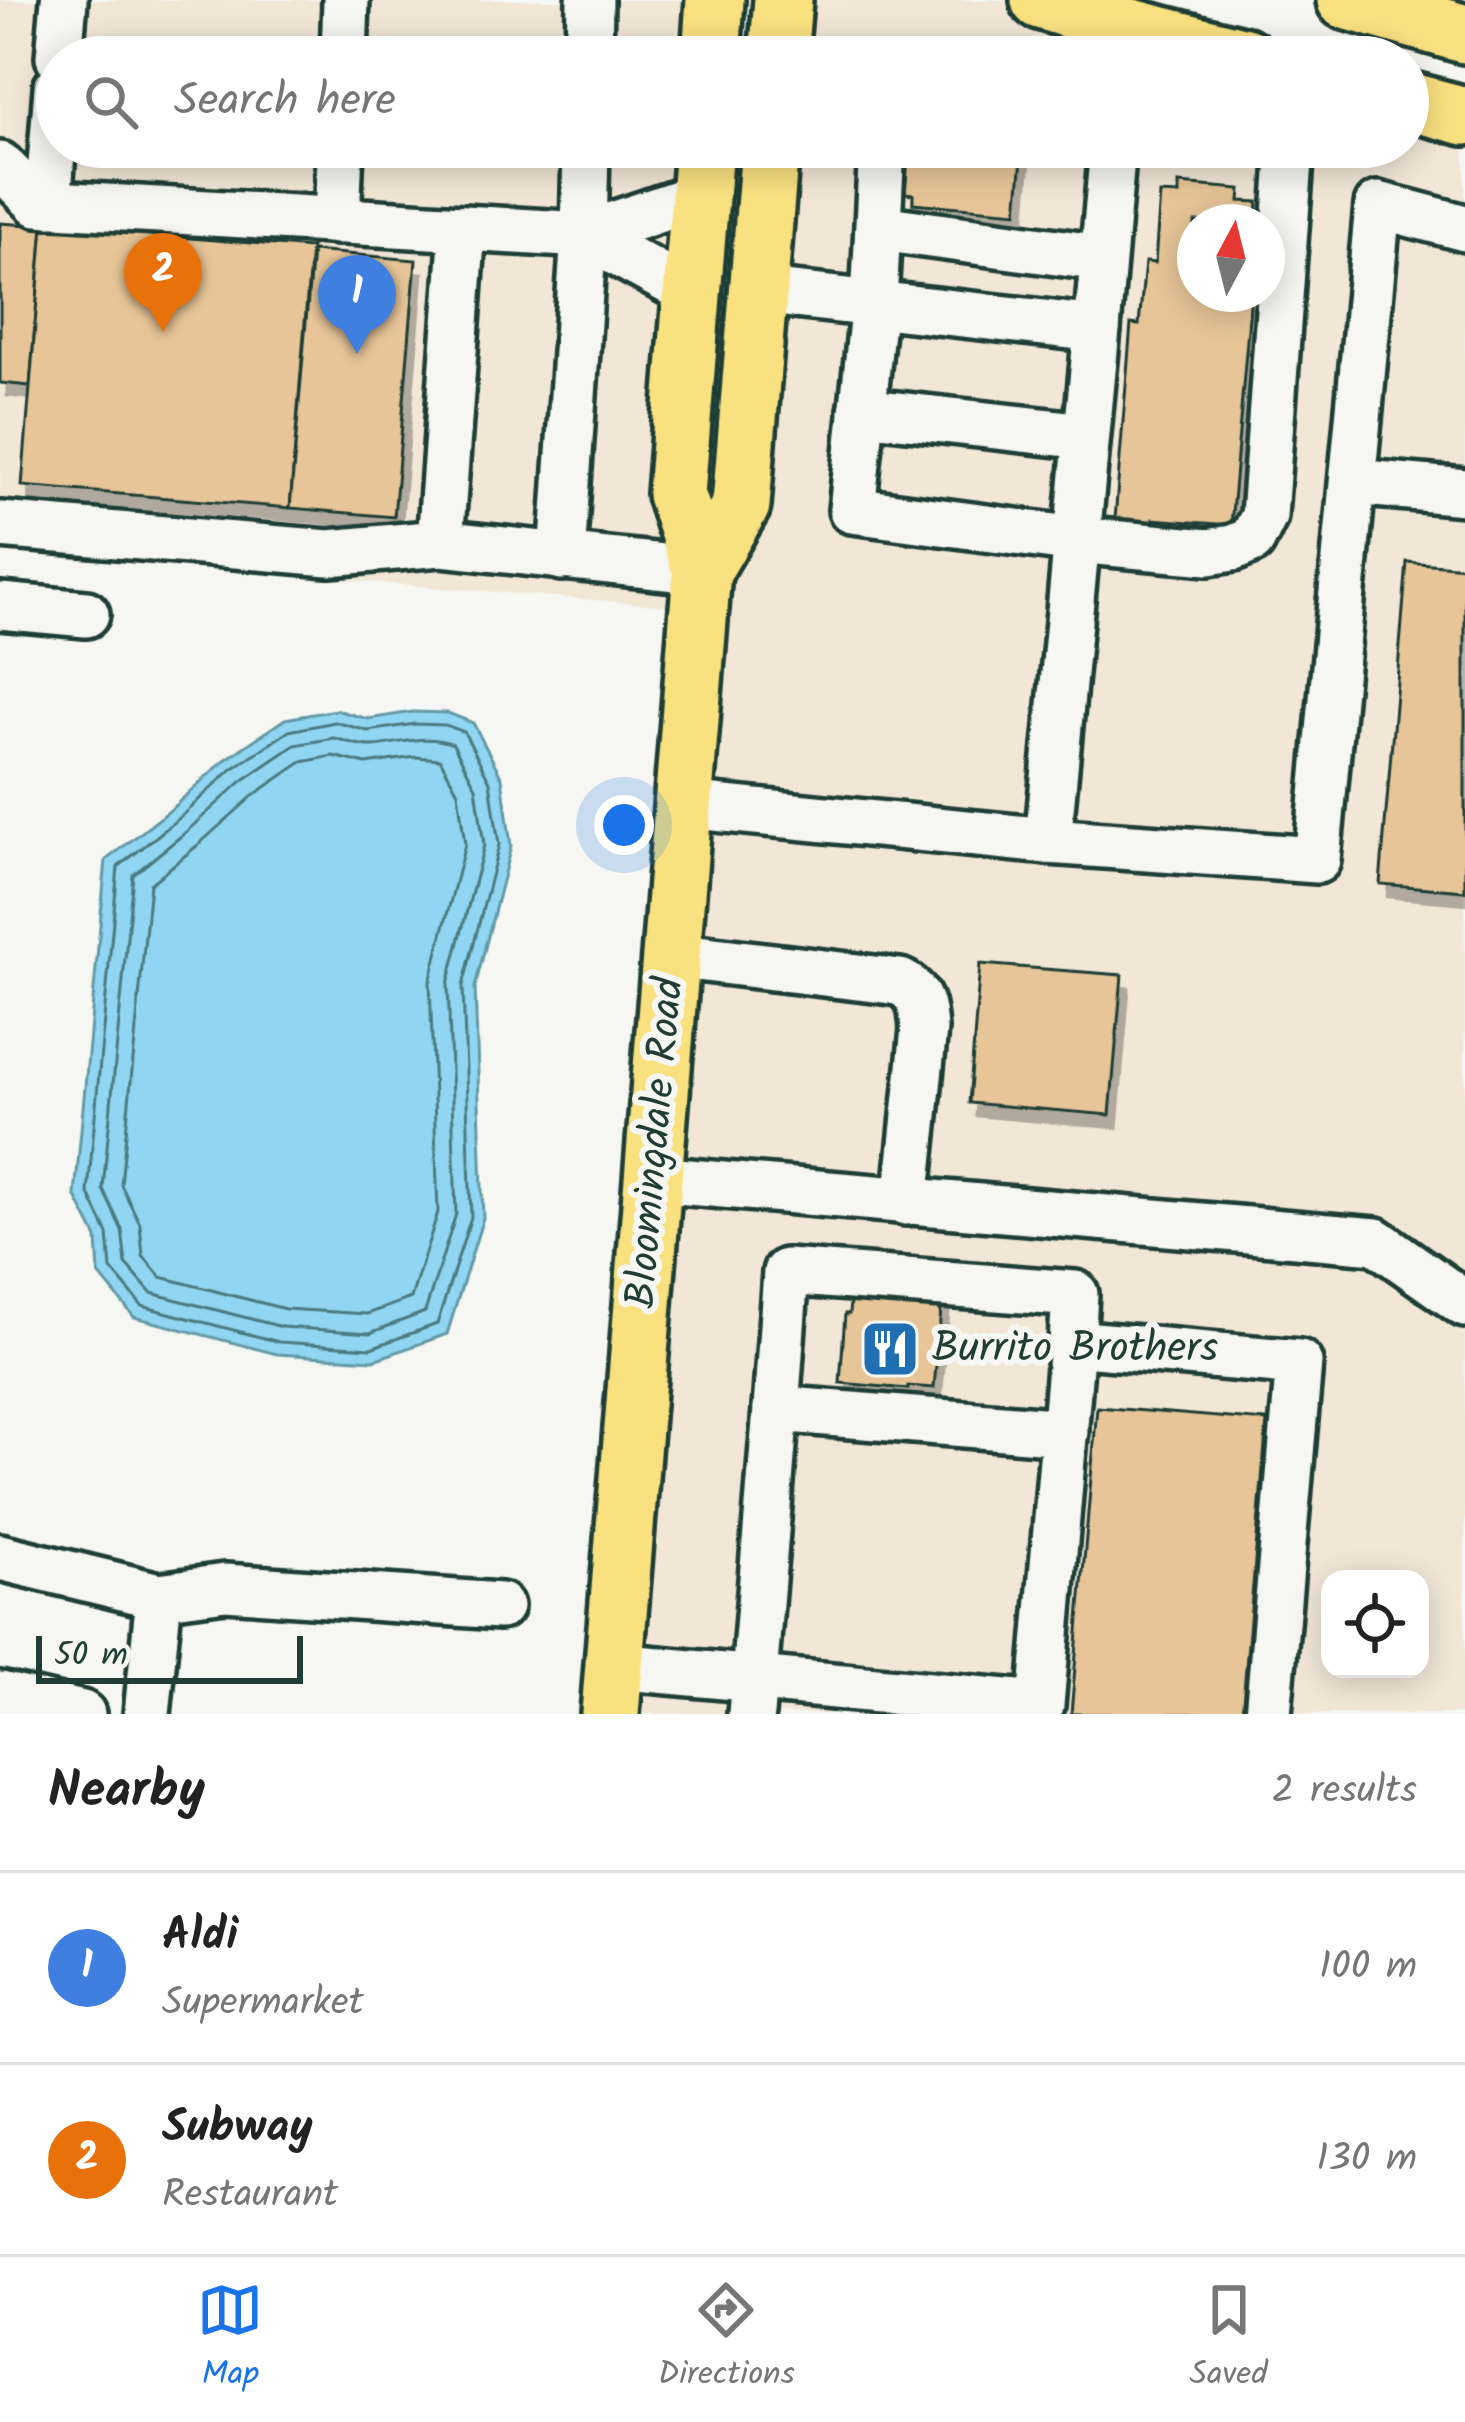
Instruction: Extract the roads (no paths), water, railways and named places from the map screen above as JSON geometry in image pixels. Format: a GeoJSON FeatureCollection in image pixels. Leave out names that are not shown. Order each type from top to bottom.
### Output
{"type":"FeatureCollection","features":[{"type":"Feature","properties":{"kind":"main road"},"geometry":{"type":"LineString","coordinates":[[712,36],[715,0]]}},
{"type":"Feature","properties":{"kind":"main road"},"geometry":{"type":"LineString","coordinates":[[780,36],[783,0]]}},
{"type":"Feature","properties":{"kind":"main road"},"geometry":{"type":"LineString","coordinates":[[1040,0],[1110,36]]}},
{"type":"Feature","properties":{"kind":"main road"},"geometry":{"type":"LineString","coordinates":[[1346,0],[1465,34]]}},
{"type":"Feature","properties":{"kind":"main road"},"geometry":{"type":"LineString","coordinates":[[1429,107],[1465,116]]}},
{"type":"Feature","properties":{"kind":"main road","name":"Bloomingdale Road"},"geometry":{"type":"LineString","coordinates":[[702,571],[741,505],[768,168]]}},
{"type":"Feature","properties":{"kind":"main road","name":"Bloomingdale Road"},"geometry":{"type":"LineString","coordinates":[[612,1690],[702,571],[676,494],[703,171]]}},
{"type":"Feature","properties":{"kind":"street"},"geometry":{"type":"LineString","coordinates":[[61,36],[64,0]]}},
{"type":"Feature","properties":{"kind":"street"},"geometry":{"type":"LineString","coordinates":[[345,36],[346,0]]}},
{"type":"Feature","properties":{"kind":"street"},"geometry":{"type":"LineString","coordinates":[[589,36],[590,0]]}},
{"type":"Feature","properties":{"kind":"street"},"geometry":{"type":"LineString","coordinates":[[0,165],[38,203],[584,235],[693,294]]}},
{"type":"Feature","properties":{"kind":"street"},"geometry":{"type":"LineString","coordinates":[[48,204],[51,168]]}},
{"type":"Feature","properties":{"kind":"street"},"geometry":{"type":"LineString","coordinates":[[337,221],[339,168]]}},
{"type":"Feature","properties":{"kind":"street"},"geometry":{"type":"LineString","coordinates":[[562,557],[586,168]]}},
{"type":"Feature","properties":{"kind":"street"},"geometry":{"type":"LineString","coordinates":[[881,168],[874,302],[852,510],[1208,552],[1252,540],[1264,516],[1289,168]]}},
{"type":"Feature","properties":{"kind":"street"},"geometry":{"type":"LineString","coordinates":[[1048,841],[1111,168]]}},
{"type":"Feature","properties":{"kind":"street"},"geometry":{"type":"LineString","coordinates":[[584,235],[703,171]]}},
{"type":"Feature","properties":{"kind":"street"},"geometry":{"type":"LineString","coordinates":[[684,805],[1048,841],[1317,860],[1378,206],[1465,228]]}},
{"type":"Feature","properties":{"kind":"street"},"geometry":{"type":"LineString","coordinates":[[440,543],[463,228]]}},
{"type":"Feature","properties":{"kind":"street"},"geometry":{"type":"LineString","coordinates":[[879,229],[1102,258]]}},
{"type":"Feature","properties":{"kind":"street"},"geometry":{"type":"LineString","coordinates":[[758,291],[1097,328]]}},
{"type":"Feature","properties":{"kind":"street"},"geometry":{"type":"LineString","coordinates":[[862,411],[1086,436]]}},
{"type":"Feature","properties":{"kind":"street"},"geometry":{"type":"LineString","coordinates":[[1353,482],[1465,492]]}},
{"type":"Feature","properties":{"kind":"street"},"geometry":{"type":"LineString","coordinates":[[0,525],[329,553],[440,543],[702,571]]}},
{"type":"Feature","properties":{"kind":"street"},"geometry":{"type":"LineString","coordinates":[[0,606],[86,614]]}},
{"type":"Feature","properties":{"kind":"street"},"geometry":{"type":"LineString","coordinates":[[671,955],[900,982],[913,988],[921,1001],[924,1029],[906,1202]]}},
{"type":"Feature","properties":{"kind":"street"},"geometry":{"type":"LineString","coordinates":[[654,1179],[1376,1241],[1465,1304]]}},
{"type":"Feature","properties":{"kind":"street"},"geometry":{"type":"LineString","coordinates":[[612,1690],[753,1697],[948,1705],[1041,1705],[1075,1294],[787,1272],[753,1697]]}},
{"type":"Feature","properties":{"kind":"street"},"geometry":{"type":"LineString","coordinates":[[1072,1343],[1299,1363],[1268,1714]]}},
{"type":"Feature","properties":{"kind":"street"},"geometry":{"type":"LineString","coordinates":[[776,1409],[1065,1432]]}},
{"type":"Feature","properties":{"kind":"street"},"geometry":{"type":"LineString","coordinates":[[0,1556],[159,1596],[225,1587],[500,1606]]}},
{"type":"Feature","properties":{"kind":"street"},"geometry":{"type":"LineString","coordinates":[[147,1714],[159,1596]]}},
{"type":"Feature","properties":{"kind":"street"},"geometry":{"type":"LineString","coordinates":[[0,1695],[82,1714]]}},
{"type":"Feature","properties":{"kind":"water"},"geometry":{"type":"Polygon","coordinates":[[[336,710],[368,719],[413,712],[448,713],[473,723],[502,778],[511,846],[475,987],[483,1218],[447,1334],[374,1360],[277,1354],[134,1317],[99,1274],[97,1238],[75,1195],[106,860],[225,760],[285,719],[336,710]]]}},
{"type":"Feature","properties":{"kind":"place","name":"Subway"},"geometry":{"type":"Point","coordinates":[163,332]}},
{"type":"Feature","properties":{"kind":"place","name":"Aldi"},"geometry":{"type":"Point","coordinates":[357,354]}},
{"type":"Feature","properties":{"kind":"place","name":"Burrito Brothers"},"geometry":{"type":"Point","coordinates":[890,1349]}}]}
